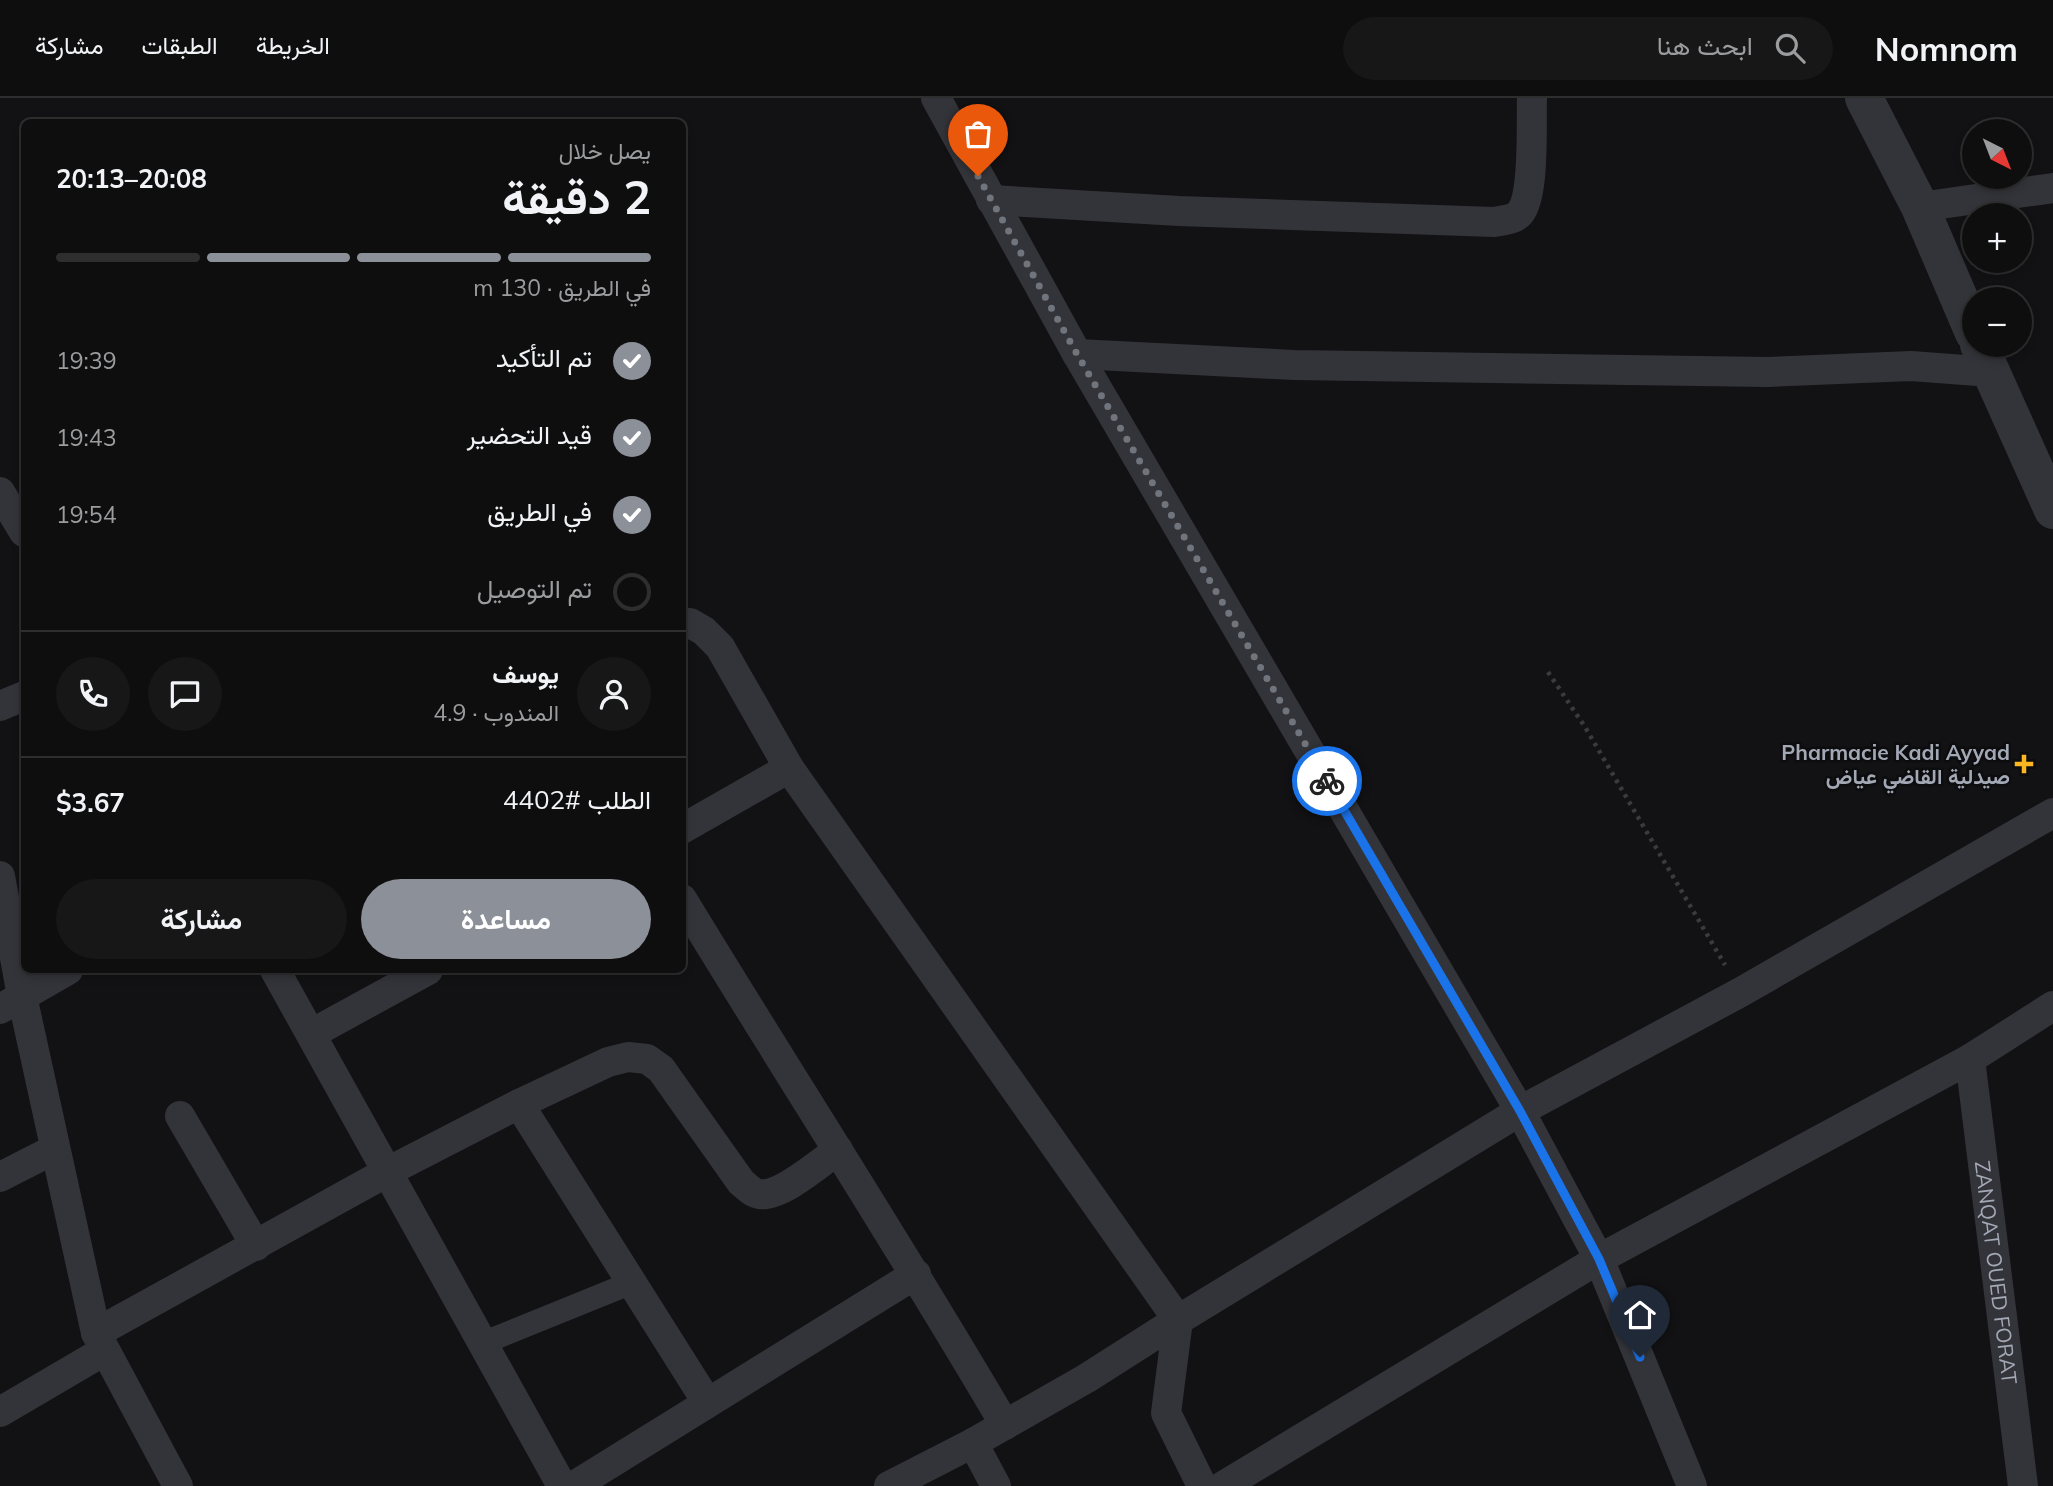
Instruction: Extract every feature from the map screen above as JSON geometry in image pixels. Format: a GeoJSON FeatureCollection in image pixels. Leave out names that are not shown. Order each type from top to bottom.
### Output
{"type":"FeatureCollection","features":[{"type":"Feature","properties":{"kind":"street"},"geometry":{"type":"LineString","coordinates":[[936,98],[1077,354],[1520,1111],[1599,1259],[1692,1486]]}},
{"type":"Feature","properties":{"kind":"street"},"geometry":{"type":"LineString","coordinates":[[991,200],[1180,211],[1494,222],[1515,218],[1521,212],[1529,194],[1532,98]]}},
{"type":"Feature","properties":{"kind":"street"},"geometry":{"type":"LineString","coordinates":[[1864,98],[1920,207],[1962,305]]}},
{"type":"Feature","properties":{"kind":"street"},"geometry":{"type":"LineString","coordinates":[[1920,207],[2053,188]]}},
{"type":"Feature","properties":{"kind":"street"},"geometry":{"type":"LineString","coordinates":[[1077,354],[1294,365],[1768,372],[1911,366],[1985,358],[2053,510]]}},
{"type":"Feature","properties":{"kind":"street"},"geometry":{"type":"LineString","coordinates":[[0,492],[21,527]]}},
{"type":"Feature","properties":{"kind":"street"},"geometry":{"type":"LineString","coordinates":[[686,624],[704,631],[720,648],[789,768],[1178,1320],[1166,1413],[1202,1486]]}},
{"type":"Feature","properties":{"kind":"street"},"geometry":{"type":"LineString","coordinates":[[0,706],[21,697]]}},
{"type":"Feature","properties":{"kind":"street"},"geometry":{"type":"LineString","coordinates":[[686,827],[789,768]]}},
{"type":"Feature","properties":{"kind":"street"},"geometry":{"type":"LineString","coordinates":[[888,1486],[973,1443],[1087,1378],[1520,1111],[1741,992],[2053,813]]}},
{"type":"Feature","properties":{"kind":"street"},"geometry":{"type":"LineString","coordinates":[[0,876],[11,1003],[55,1149],[100,1342],[178,1486]]}},
{"type":"Feature","properties":{"kind":"street"},"geometry":{"type":"LineString","coordinates":[[686,905],[916,1274],[1005,1425]]}},
{"type":"Feature","properties":{"kind":"street"},"geometry":{"type":"LineString","coordinates":[[11,1003],[63,973]]}},
{"type":"Feature","properties":{"kind":"street"},"geometry":{"type":"LineString","coordinates":[[277,973],[562,1486]]}},
{"type":"Feature","properties":{"kind":"street"},"geometry":{"type":"LineString","coordinates":[[311,1034],[423,973]]}},
{"type":"Feature","properties":{"kind":"street"},"geometry":{"type":"LineString","coordinates":[[1223,1486],[1599,1259],[1970,1059],[2053,1006]]}},
{"type":"Feature","properties":{"kind":"street"},"geometry":{"type":"LineString","coordinates":[[0,1412],[100,1342],[256,1246],[387,1172],[608,1062],[628,1057],[647,1059],[661,1069],[741,1182],[759,1194],[770,1194],[778,1190],[838,1150]]}},
{"type":"Feature","properties":{"kind":"street","name":"ZANQAT OUED FORAT"},"geometry":{"type":"LineString","coordinates":[[1970,1059],[2022,1486]]}},
{"type":"Feature","properties":{"kind":"street"},"geometry":{"type":"LineString","coordinates":[[519,1104],[708,1402]]}},
{"type":"Feature","properties":{"kind":"street"},"geometry":{"type":"LineString","coordinates":[[180,1116],[256,1246]]}},
{"type":"Feature","properties":{"kind":"street"},"geometry":{"type":"LineString","coordinates":[[0,1177],[55,1149]]}},
{"type":"Feature","properties":{"kind":"street"},"geometry":{"type":"LineString","coordinates":[[574,1486],[916,1274]]}},
{"type":"Feature","properties":{"kind":"street"},"geometry":{"type":"LineString","coordinates":[[483,1343],[631,1283]]}},
{"type":"Feature","properties":{"kind":"street"},"geometry":{"type":"LineString","coordinates":[[973,1443],[996,1486]]}},
{"type":"Feature","properties":{"kind":"path"},"geometry":{"type":"LineString","coordinates":[[1549,672],[1586,727],[1741,992]]}},
{"type":"Feature","properties":{"kind":"way so far"},"geometry":{"type":"LineString","coordinates":[[978,176],[1077,354],[1327,781]]}},
{"type":"Feature","properties":{"kind":"place","name":"Pharmacie Kadi Ayyad صيدلية القاضي عياض"},"geometry":{"type":"Point","coordinates":[2024,764]}},
{"type":"Feature","properties":{"kind":"route"},"geometry":{"type":"LineString","coordinates":[[1327,781],[1520,1111],[1599,1259],[1640,1357]]}}]}
